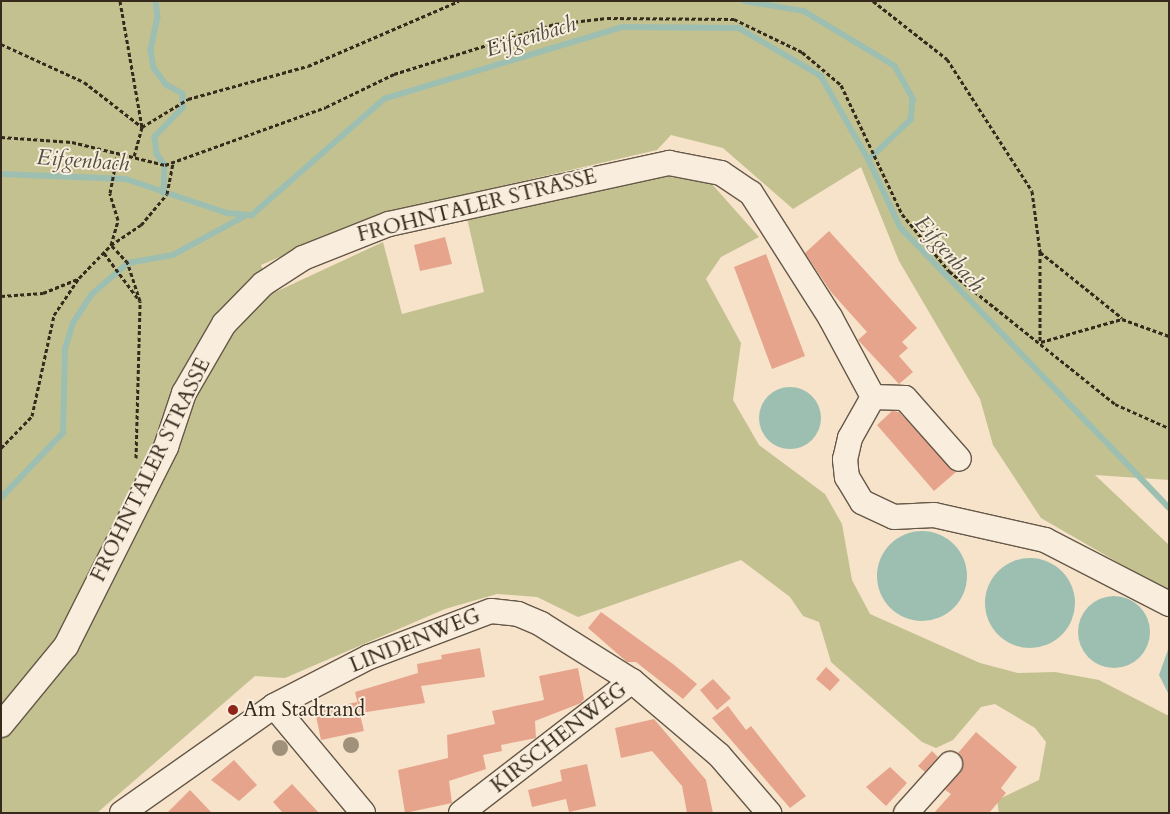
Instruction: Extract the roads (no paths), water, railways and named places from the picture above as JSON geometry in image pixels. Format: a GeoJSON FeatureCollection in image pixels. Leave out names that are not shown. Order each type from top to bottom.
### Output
{"type":"FeatureCollection","features":[{"type":"Feature","properties":{"kind":"street","name":"FROHNTALER STRASSE"},"geometry":{"type":"LineString","coordinates":[[1,725],[66,646],[166,447],[184,393],[224,324],[263,284],[295,263],[343,239],[389,224],[669,163],[721,173],[751,193],[772,230],[830,316],[873,397]]}},
{"type":"Feature","properties":{"kind":"street"},"geometry":{"type":"LineString","coordinates":[[959,459],[905,398],[873,397],[850,438],[846,459],[847,477],[862,502],[876,512],[894,517],[934,515],[1045,540],[1169,604]]}},
{"type":"Feature","properties":{"kind":"street","name":"LINDENWEG"},"geometry":{"type":"LineString","coordinates":[[137,808],[274,706],[369,657],[491,611],[518,614],[541,624],[632,681],[719,755],[760,809]]}},
{"type":"Feature","properties":{"kind":"street","name":"KIRSCHENWEG"},"geometry":{"type":"LineString","coordinates":[[461,813],[632,681]]}},
{"type":"Feature","properties":{"kind":"street"},"geometry":{"type":"LineString","coordinates":[[274,706],[363,813]]}},
{"type":"Feature","properties":{"kind":"street"},"geometry":{"type":"LineString","coordinates":[[906,813],[950,764]]}},
{"type":"Feature","properties":{"kind":"waterway"},"geometry":{"type":"LineString","coordinates":[[156,1],[158,17],[151,50],[154,68],[167,85],[183,94],[183,108],[155,137],[157,154],[165,165],[164,193]]}},
{"type":"Feature","properties":{"kind":"waterway"},"geometry":{"type":"LineString","coordinates":[[744,1],[804,11],[895,66],[913,99],[911,120],[869,160]]}},
{"type":"Feature","properties":{"kind":"waterway","name":"Eifgenbach"},"geometry":{"type":"LineString","coordinates":[[1,174],[126,179],[227,213],[252,215],[384,99],[623,27],[739,28],[821,76],[869,160],[901,228],[1169,507]]}},
{"type":"Feature","properties":{"kind":"waterway"},"geometry":{"type":"LineString","coordinates":[[1,498],[63,433],[65,349],[73,323],[91,295],[128,263],[173,255],[243,217]]}},
{"type":"Feature","properties":{"kind":"place","name":"Am Stadtrand"},"geometry":{"type":"Point","coordinates":[233,710]}}]}
